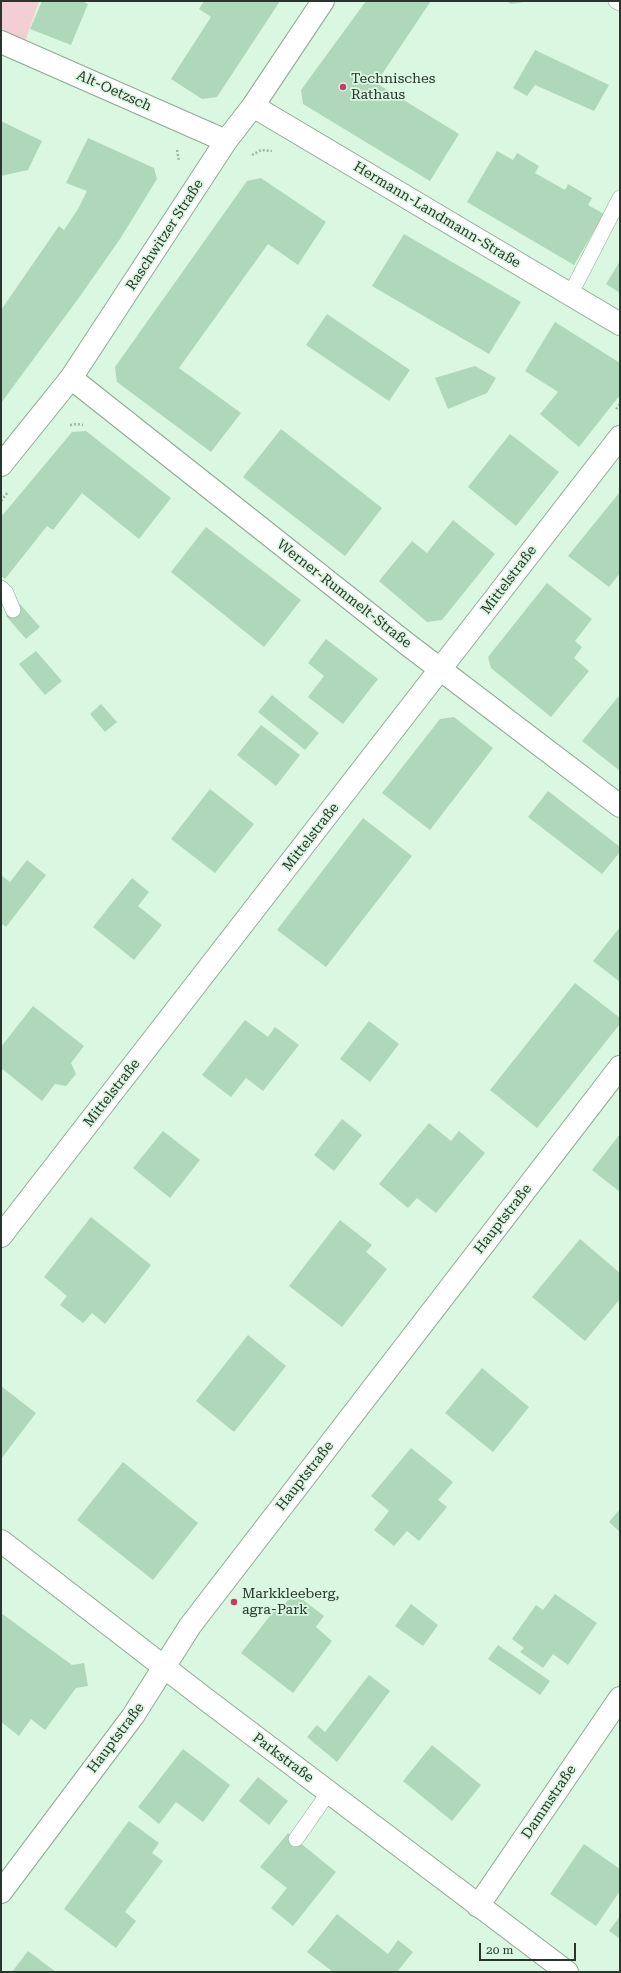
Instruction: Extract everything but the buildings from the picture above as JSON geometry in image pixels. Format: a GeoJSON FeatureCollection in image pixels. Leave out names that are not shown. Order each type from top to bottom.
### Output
{"type":"FeatureCollection","features":[{"type":"Feature","properties":{"kind":"street","name":"Raschwitzer Straße"},"geometry":{"type":"LineString","coordinates":[[2,462],[71,378],[226,141],[253,106],[323,1]]}},
{"type":"Feature","properties":{"kind":"street","name":"Alt-Oetzsch"},"geometry":{"type":"LineString","coordinates":[[1,42],[226,141]]}},
{"type":"Feature","properties":{"kind":"street","name":"Hermann-Landmann-Straße"},"geometry":{"type":"LineString","coordinates":[[253,106],[620,324]]}},
{"type":"Feature","properties":{"kind":"street","name":"Werner-Rummelt-Straße"},"geometry":{"type":"LineString","coordinates":[[71,378],[440,670],[620,806]]}},
{"type":"Feature","properties":{"kind":"street","name":"Mittelstraße"},"geometry":{"type":"LineString","coordinates":[[1,1236],[620,437]]}},
{"type":"Feature","properties":{"kind":"street","name":"Hauptstraße"},"geometry":{"type":"LineString","coordinates":[[1,1892],[133,1716],[190,1626],[620,1067]]}},
{"type":"Feature","properties":{"kind":"street","name":"Parkstraße"},"geometry":{"type":"LineString","coordinates":[[1,1541],[164,1667],[567,1972]]}},
{"type":"Feature","properties":{"kind":"street","name":"Dammstraße"},"geometry":{"type":"LineString","coordinates":[[478,1906],[620,1698]]}},
{"type":"Feature","properties":{"kind":"lane"},"geometry":{"type":"LineString","coordinates":[[616,1],[620,3]]}},
{"type":"Feature","properties":{"kind":"lane"},"geometry":{"type":"LineString","coordinates":[[570,295],[620,198]]}},
{"type":"Feature","properties":{"kind":"lane"},"geometry":{"type":"LineString","coordinates":[[1,588],[6,592],[13,610]]}},
{"type":"Feature","properties":{"kind":"lane"},"geometry":{"type":"LineString","coordinates":[[296,1839],[329,1792]]}},
{"type":"Feature","properties":{"kind":"path"},"geometry":{"type":"LineString","coordinates":[[249,157],[261,150],[275,151]]}},
{"type":"Feature","properties":{"kind":"path"},"geometry":{"type":"LineString","coordinates":[[612,415],[620,404]]}},
{"type":"Feature","properties":{"kind":"shaded area"},"geometry":{"type":"Polygon","coordinates":[[[1,1],[39,1],[22,51],[1,42],[1,1]]]}},
{"type":"Feature","properties":{"kind":"place","name":"Technisches Rathaus"},"geometry":{"type":"Point","coordinates":[343,87]}},
{"type":"Feature","properties":{"kind":"place","name":"Markkleeberg, agra-Park"},"geometry":{"type":"Point","coordinates":[234,1602]}}]}
